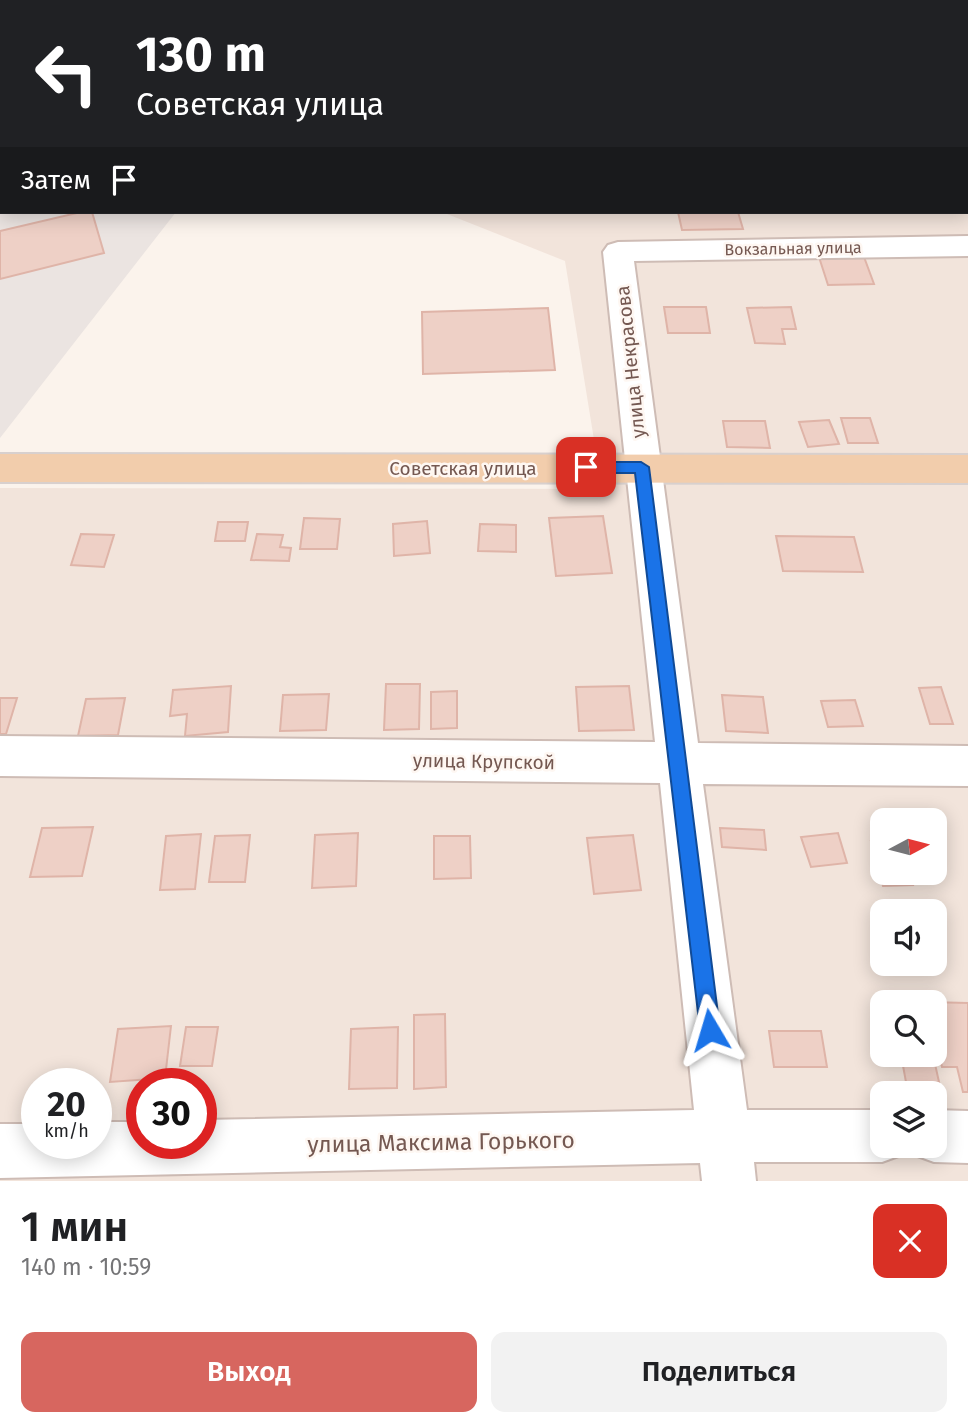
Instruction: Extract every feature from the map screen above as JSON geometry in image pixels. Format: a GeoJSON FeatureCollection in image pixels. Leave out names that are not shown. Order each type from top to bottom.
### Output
{"type":"FeatureCollection","features":[{"type":"Feature","properties":{"kind":"main road","name":"Советская улица"},"geometry":{"type":"LineString","coordinates":[[0,468],[968,469]]}},
{"type":"Feature","properties":{"kind":"street"},"geometry":{"type":"LineString","coordinates":[[46,0],[211,0]]}},
{"type":"Feature","properties":{"kind":"street","name":"Вокзальная улица"},"geometry":{"type":"LineString","coordinates":[[618,253],[968,246]]}},
{"type":"Feature","properties":{"kind":"street","name":"улица Некрасова"},"geometry":{"type":"LineString","coordinates":[[618,253],[641,467],[726,1158]]}},
{"type":"Feature","properties":{"kind":"street","name":"улица Крупской"},"geometry":{"type":"LineString","coordinates":[[0,756],[968,766]]}},
{"type":"Feature","properties":{"kind":"street"},"geometry":{"type":"LineString","coordinates":[[947,1136],[968,1136]]}},
{"type":"Feature","properties":{"kind":"street","name":"улица Максима Горького"},"geometry":{"type":"LineString","coordinates":[[0,1151],[726,1158],[870,1138]]}},
{"type":"Feature","properties":{"kind":"shaded area"},"geometry":{"type":"Polygon","coordinates":[[[0,214],[174,214],[0,438],[0,214]]]}},
{"type":"Feature","properties":{"kind":"shaded area"},"geometry":{"type":"Polygon","coordinates":[[[447,214],[968,214],[968,1181],[0,1181],[0,488],[602,489],[565,261],[447,214]]]}},
{"type":"Feature","properties":{"kind":"building"},"geometry":{"type":"Polygon","coordinates":[[[72,214],[93,214],[104,253],[0,279],[0,231],[72,214]]]}},
{"type":"Feature","properties":{"kind":"building"},"geometry":{"type":"Polygon","coordinates":[[[678,214],[739,214],[743,229],[682,230],[678,214]]]}},
{"type":"Feature","properties":{"kind":"building"},"geometry":{"type":"Polygon","coordinates":[[[819,257],[864,257],[874,284],[828,285],[819,257]]]}},
{"type":"Feature","properties":{"kind":"building"},"geometry":{"type":"Polygon","coordinates":[[[664,307],[706,307],[710,333],[668,333],[664,307]]]}},
{"type":"Feature","properties":{"kind":"building"},"geometry":{"type":"Polygon","coordinates":[[[791,307],[796,329],[782,329],[785,344],[755,343],[747,308],[791,307]]]}},
{"type":"Feature","properties":{"kind":"building"},"geometry":{"type":"Polygon","coordinates":[[[548,308],[555,370],[423,374],[422,312],[548,308]]]}},
{"type":"Feature","properties":{"kind":"building"},"geometry":{"type":"Polygon","coordinates":[[[841,418],[870,418],[878,443],[848,443],[841,418]]]}},
{"type":"Feature","properties":{"kind":"building"},"geometry":{"type":"Polygon","coordinates":[[[829,420],[839,444],[808,447],[799,422],[829,420]]]}},
{"type":"Feature","properties":{"kind":"building"},"geometry":{"type":"Polygon","coordinates":[[[723,421],[765,421],[770,448],[727,447],[723,421]]]}},
{"type":"Feature","properties":{"kind":"building"},"geometry":{"type":"Polygon","coordinates":[[[603,516],[612,573],[556,576],[549,518],[603,516]]]}},
{"type":"Feature","properties":{"kind":"building"},"geometry":{"type":"Polygon","coordinates":[[[304,518],[340,519],[337,549],[300,549],[304,518]]]}},
{"type":"Feature","properties":{"kind":"building"},"geometry":{"type":"Polygon","coordinates":[[[427,521],[430,553],[394,556],[393,524],[427,521]]]}},
{"type":"Feature","properties":{"kind":"building"},"geometry":{"type":"Polygon","coordinates":[[[218,522],[248,522],[245,541],[215,541],[218,522]]]}},
{"type":"Feature","properties":{"kind":"building"},"geometry":{"type":"Polygon","coordinates":[[[480,524],[516,525],[516,552],[478,551],[480,524]]]}},
{"type":"Feature","properties":{"kind":"building"},"geometry":{"type":"Polygon","coordinates":[[[81,534],[114,535],[104,567],[71,565],[81,534]]]}},
{"type":"Feature","properties":{"kind":"building"},"geometry":{"type":"Polygon","coordinates":[[[257,534],[283,535],[280,547],[291,548],[289,561],[251,560],[257,534]]]}},
{"type":"Feature","properties":{"kind":"building"},"geometry":{"type":"Polygon","coordinates":[[[776,536],[854,537],[863,572],[783,571],[776,536]]]}},
{"type":"Feature","properties":{"kind":"building"},"geometry":{"type":"Polygon","coordinates":[[[386,684],[420,684],[419,729],[384,730],[386,684]]]}},
{"type":"Feature","properties":{"kind":"building"},"geometry":{"type":"Polygon","coordinates":[[[231,686],[228,732],[185,736],[187,714],[170,716],[173,690],[231,686]]]}},
{"type":"Feature","properties":{"kind":"building"},"geometry":{"type":"Polygon","coordinates":[[[629,686],[634,730],[579,731],[576,687],[629,686]]]}},
{"type":"Feature","properties":{"kind":"building"},"geometry":{"type":"Polygon","coordinates":[[[941,687],[953,724],[930,724],[919,688],[941,687]]]}},
{"type":"Feature","properties":{"kind":"building"},"geometry":{"type":"Polygon","coordinates":[[[457,691],[457,728],[431,729],[431,692],[457,691]]]}},
{"type":"Feature","properties":{"kind":"building"},"geometry":{"type":"Polygon","coordinates":[[[329,694],[326,730],[280,731],[283,695],[329,694]]]}},
{"type":"Feature","properties":{"kind":"building"},"geometry":{"type":"Polygon","coordinates":[[[722,695],[763,697],[768,733],[726,731],[722,695]]]}},
{"type":"Feature","properties":{"kind":"building"},"geometry":{"type":"Polygon","coordinates":[[[0,698],[17,698],[6,734],[0,734],[0,698]]]}},
{"type":"Feature","properties":{"kind":"building"},"geometry":{"type":"Polygon","coordinates":[[[125,698],[118,735],[78,736],[86,699],[125,698]]]}},
{"type":"Feature","properties":{"kind":"building"},"geometry":{"type":"Polygon","coordinates":[[[855,700],[863,726],[828,727],[821,701],[855,700]]]}},
{"type":"Feature","properties":{"kind":"building"},"geometry":{"type":"Polygon","coordinates":[[[93,827],[82,876],[30,877],[42,828],[93,827]]]}},
{"type":"Feature","properties":{"kind":"building"},"geometry":{"type":"Polygon","coordinates":[[[720,828],[764,830],[766,850],[722,847],[720,828]]]}},
{"type":"Feature","properties":{"kind":"building"},"geometry":{"type":"Polygon","coordinates":[[[358,833],[356,886],[312,888],[315,835],[358,833]]]}},
{"type":"Feature","properties":{"kind":"building"},"geometry":{"type":"Polygon","coordinates":[[[838,833],[847,863],[811,867],[801,837],[838,833]]]}},
{"type":"Feature","properties":{"kind":"building"},"geometry":{"type":"Polygon","coordinates":[[[201,834],[195,889],[160,890],[166,836],[201,834]]]}},
{"type":"Feature","properties":{"kind":"building"},"geometry":{"type":"Polygon","coordinates":[[[250,835],[245,882],[209,882],[215,836],[250,835]]]}},
{"type":"Feature","properties":{"kind":"building"},"geometry":{"type":"Polygon","coordinates":[[[633,835],[641,890],[594,894],[587,838],[633,835]]]}},
{"type":"Feature","properties":{"kind":"building"},"geometry":{"type":"Polygon","coordinates":[[[434,836],[470,836],[471,878],[434,879],[434,836]]]}},
{"type":"Feature","properties":{"kind":"building"},"geometry":{"type":"Polygon","coordinates":[[[947,1002],[968,1003],[968,1092],[963,1092],[957,1067],[947,1067],[947,1002]]]}},
{"type":"Feature","properties":{"kind":"building"},"geometry":{"type":"Polygon","coordinates":[[[445,1014],[446,1087],[414,1089],[414,1015],[445,1014]]]}},
{"type":"Feature","properties":{"kind":"building"},"geometry":{"type":"Polygon","coordinates":[[[171,1026],[166,1068],[126,1068],[126,1081],[112,1082],[118,1029],[171,1026]]]}},
{"type":"Feature","properties":{"kind":"building"},"geometry":{"type":"Polygon","coordinates":[[[186,1027],[218,1027],[212,1066],[180,1066],[186,1027]]]}},
{"type":"Feature","properties":{"kind":"building"},"geometry":{"type":"Polygon","coordinates":[[[398,1027],[397,1088],[349,1089],[351,1029],[398,1027]]]}},
{"type":"Feature","properties":{"kind":"building"},"geometry":{"type":"Polygon","coordinates":[[[769,1031],[821,1031],[827,1067],[774,1067],[769,1031]]]}},
{"type":"Feature","properties":{"kind":"building"},"geometry":{"type":"Polygon","coordinates":[[[903,1067],[936,1067],[939,1081],[906,1081],[903,1067]]]}},
{"type":"Feature","properties":{"kind":"route"},"geometry":{"type":"LineString","coordinates":[[586,467],[641,467],[710,1030]]}}]}
